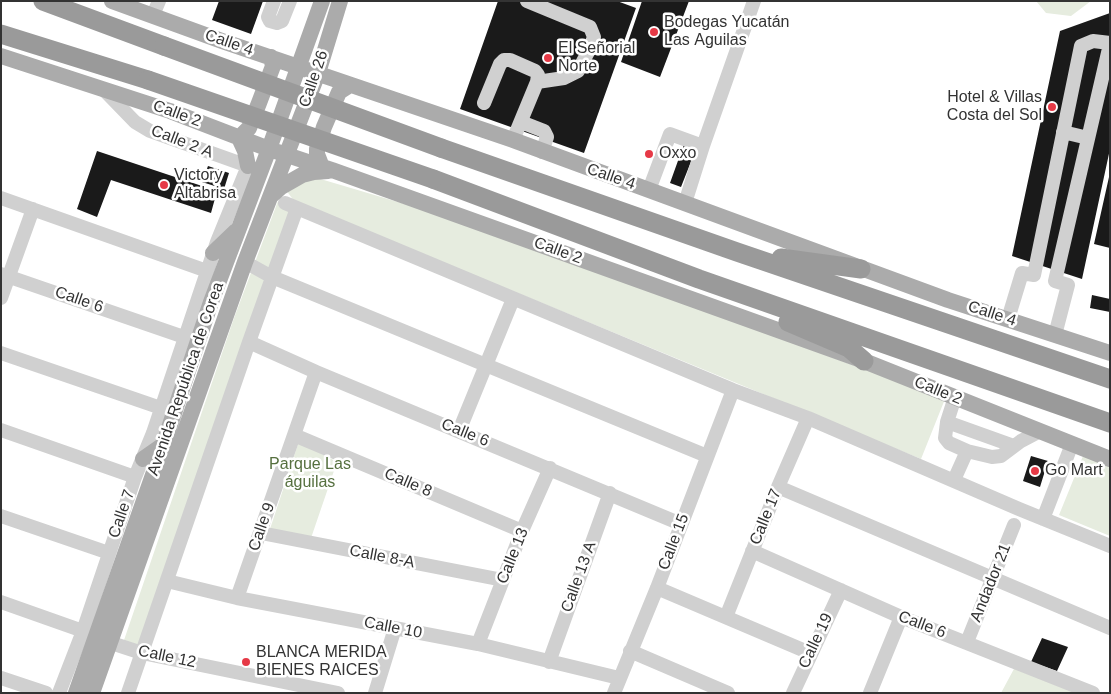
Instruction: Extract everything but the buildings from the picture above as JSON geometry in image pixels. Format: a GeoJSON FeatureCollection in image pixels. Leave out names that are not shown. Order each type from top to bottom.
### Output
{"type":"FeatureCollection","features":[{"type":"Feature","properties":{"kind":"highway"},"geometry":{"type":"LineString","coordinates":[[44,1],[441,148],[737,252],[1110,379]]}},
{"type":"Feature","properties":{"kind":"highway"},"geometry":{"type":"LineString","coordinates":[[1,34],[148,80],[433,179],[699,279],[1110,423]]}},
{"type":"Feature","properties":{"kind":"highway"},"geometry":{"type":"LineString","coordinates":[[737,252],[861,269]]}},
{"type":"Feature","properties":{"kind":"highway"},"geometry":{"type":"LineString","coordinates":[[699,279],[750,306],[849,348],[864,361]]}},
{"type":"Feature","properties":{"kind":"main road","name":"Calle 4"},"geometry":{"type":"LineString","coordinates":[[112,1],[156,8],[271,57],[513,140],[861,269],[1110,353]]}},
{"type":"Feature","properties":{"kind":"main road","name":"Calle 26"},"geometry":{"type":"LineString","coordinates":[[299,66],[322,1]]}},
{"type":"Feature","properties":{"kind":"main road","name":"Calle 26"},"geometry":{"type":"LineString","coordinates":[[287,155],[318,73],[340,1]]}},
{"type":"Feature","properties":{"kind":"main road","name":"Calle 2"},"geometry":{"type":"LineString","coordinates":[[1,56],[170,111],[269,149],[864,361],[1110,459]]}},
{"type":"Feature","properties":{"kind":"main road"},"geometry":{"type":"LineString","coordinates":[[248,166],[246,151],[239,138],[249,128],[259,104],[273,66],[271,57]]}},
{"type":"Feature","properties":{"kind":"main road","name":"Avenida República de Corea"},"geometry":{"type":"LineString","coordinates":[[76,693],[204,322],[299,66]]}},
{"type":"Feature","properties":{"kind":"main road"},"geometry":{"type":"LineString","coordinates":[[284,203],[280,187],[302,175],[327,169],[317,154],[317,149],[339,92],[350,85]]}},
{"type":"Feature","properties":{"kind":"main road","name":"Avenida República de Corea"},"geometry":{"type":"LineString","coordinates":[[92,693],[96,637],[245,262],[284,203],[287,155]]}},
{"type":"Feature","properties":{"kind":"main road"},"geometry":{"type":"LineString","coordinates":[[213,254],[239,228]]}},
{"type":"Feature","properties":{"kind":"main road"},"geometry":{"type":"LineString","coordinates":[[198,298],[204,322]]}},
{"type":"Feature","properties":{"kind":"main road"},"geometry":{"type":"LineString","coordinates":[[143,459],[163,445]]}},
{"type":"Feature","properties":{"kind":"street"},"geometry":{"type":"LineString","coordinates":[[274,1],[268,16],[270,21],[277,23],[282,21],[290,1]]}},
{"type":"Feature","properties":{"kind":"street"},"geometry":{"type":"LineString","coordinates":[[527,1],[590,27],[594,37],[578,71],[564,78],[537,82]]}},
{"type":"Feature","properties":{"kind":"street"},"geometry":{"type":"LineString","coordinates":[[685,203],[754,1]]}},
{"type":"Feature","properties":{"kind":"street"},"geometry":{"type":"LineString","coordinates":[[1008,320],[1022,273],[1034,275],[1081,46],[1092,41],[1110,43],[1055,281],[1068,285],[1055,335]]}},
{"type":"Feature","properties":{"kind":"street"},"geometry":{"type":"LineString","coordinates":[[484,104],[500,64],[504,60],[510,60],[535,71],[538,75],[537,82],[513,140]]}},
{"type":"Feature","properties":{"kind":"street","name":"Calle 2 A"},"geometry":{"type":"LineString","coordinates":[[102,88],[135,122],[150,131],[248,166]]}},
{"type":"Feature","properties":{"kind":"street"},"geometry":{"type":"LineString","coordinates":[[521,122],[544,131],[547,137],[542,152]]}},
{"type":"Feature","properties":{"kind":"street"},"geometry":{"type":"LineString","coordinates":[[1063,132],[1088,138]]}},
{"type":"Feature","properties":{"kind":"street"},"geometry":{"type":"LineString","coordinates":[[649,190],[670,134],[703,146]]}},
{"type":"Feature","properties":{"kind":"street","name":"Calle 7"},"geometry":{"type":"LineString","coordinates":[[59,693],[96,637],[109,553],[135,476],[153,433],[213,254],[248,166]]}},
{"type":"Feature","properties":{"kind":"street"},"geometry":{"type":"LineString","coordinates":[[1,198],[207,271]]}},
{"type":"Feature","properties":{"kind":"street"},"geometry":{"type":"LineString","coordinates":[[284,203],[733,390],[808,418],[1110,546]]}},
{"type":"Feature","properties":{"kind":"street","name":"Avenida República de Corea"},"geometry":{"type":"LineString","coordinates":[[128,693],[272,277],[284,203]]}},
{"type":"Feature","properties":{"kind":"street"},"geometry":{"type":"LineString","coordinates":[[1,298],[5,275],[33,209]]}},
{"type":"Feature","properties":{"kind":"street"},"geometry":{"type":"LineString","coordinates":[[1041,239],[1063,246]]}},
{"type":"Feature","properties":{"kind":"street"},"geometry":{"type":"LineString","coordinates":[[245,262],[272,277],[706,456]]}},
{"type":"Feature","properties":{"kind":"street","name":"Calle 6"},"geometry":{"type":"LineString","coordinates":[[5,275],[184,337]]}},
{"type":"Feature","properties":{"kind":"street"},"geometry":{"type":"LineString","coordinates":[[459,431],[514,299]]}},
{"type":"Feature","properties":{"kind":"street","name":"Calle 6"},"geometry":{"type":"LineString","coordinates":[[249,342],[316,372],[681,524]]}},
{"type":"Feature","properties":{"kind":"street"},"geometry":{"type":"LineString","coordinates":[[1,353],[161,408]]}},
{"type":"Feature","properties":{"kind":"street","name":"Calle 9"},"geometry":{"type":"LineString","coordinates":[[237,598],[316,372]]}},
{"type":"Feature","properties":{"kind":"street","name":"Calle 15"},"geometry":{"type":"LineString","coordinates":[[614,693],[657,588],[706,456],[733,390]]}},
{"type":"Feature","properties":{"kind":"street"},"geometry":{"type":"LineString","coordinates":[[955,397],[947,422],[945,438],[949,443],[967,451],[992,457],[1001,456],[1040,431]]}},
{"type":"Feature","properties":{"kind":"street","name":"Calle 17"},"geometry":{"type":"LineString","coordinates":[[726,617],[808,418]]}},
{"type":"Feature","properties":{"kind":"street"},"geometry":{"type":"LineString","coordinates":[[947,422],[1014,446]]}},
{"type":"Feature","properties":{"kind":"street"},"geometry":{"type":"LineString","coordinates":[[1,430],[135,476]]}},
{"type":"Feature","properties":{"kind":"street","name":"Calle 8"},"geometry":{"type":"LineString","coordinates":[[294,435],[522,531]]}},
{"type":"Feature","properties":{"kind":"street"},"geometry":{"type":"LineString","coordinates":[[1043,519],[1072,444]]}},
{"type":"Feature","properties":{"kind":"street"},"geometry":{"type":"LineString","coordinates":[[954,480],[967,451]]}},
{"type":"Feature","properties":{"kind":"street","name":"Calle 13"},"geometry":{"type":"LineString","coordinates":[[478,644],[522,531],[550,468]]}},
{"type":"Feature","properties":{"kind":"street"},"geometry":{"type":"LineString","coordinates":[[778,487],[1110,628]]}},
{"type":"Feature","properties":{"kind":"street","name":"Calle 13 A"},"geometry":{"type":"LineString","coordinates":[[549,662],[610,493]]}},
{"type":"Feature","properties":{"kind":"street"},"geometry":{"type":"LineString","coordinates":[[1,516],[109,553]]}},
{"type":"Feature","properties":{"kind":"street","name":"Andador 21"},"geometry":{"type":"LineString","coordinates":[[967,642],[1014,525]]}},
{"type":"Feature","properties":{"kind":"street","name":"Calle 8-A"},"geometry":{"type":"LineString","coordinates":[[261,533],[503,580]]}},
{"type":"Feature","properties":{"kind":"street","name":"Calle 6"},"geometry":{"type":"LineString","coordinates":[[752,551],[901,617],[1093,693]]}},
{"type":"Feature","properties":{"kind":"street","name":"Calle 10"},"geometry":{"type":"LineString","coordinates":[[167,581],[237,598],[478,644],[620,678]]}},
{"type":"Feature","properties":{"kind":"street"},"geometry":{"type":"LineString","coordinates":[[657,588],[810,653]]}},
{"type":"Feature","properties":{"kind":"street","name":"Calle 19"},"geometry":{"type":"LineString","coordinates":[[793,693],[841,590]]}},
{"type":"Feature","properties":{"kind":"street","name":"Calle 12"},"geometry":{"type":"LineString","coordinates":[[1,602],[142,653],[338,693]]}},
{"type":"Feature","properties":{"kind":"street"},"geometry":{"type":"LineString","coordinates":[[870,693],[901,617]]}},
{"type":"Feature","properties":{"kind":"street"},"geometry":{"type":"LineString","coordinates":[[374,693],[395,628]]}},
{"type":"Feature","properties":{"kind":"street"},"geometry":{"type":"LineString","coordinates":[[630,651],[728,693]]}},
{"type":"Feature","properties":{"kind":"street"},"geometry":{"type":"LineString","coordinates":[[1,678],[46,693]]}},
{"type":"Feature","properties":{"kind":"green space"},"geometry":{"type":"Polygon","coordinates":[[[1036,1],[1091,1],[1071,16],[1046,13],[1036,1]]]}},
{"type":"Feature","properties":{"kind":"green space"},"geometry":{"type":"Polygon","coordinates":[[[307,175],[452,218],[945,399],[921,459],[294,201],[286,190],[307,175]]]}},
{"type":"Feature","properties":{"kind":"green space"},"geometry":{"type":"Polygon","coordinates":[[[278,201],[292,211],[139,647],[122,646],[234,318],[278,201]]]}},
{"type":"Feature","properties":{"kind":"green space","name":"Parque Las águilas"},"geometry":{"type":"Polygon","coordinates":[[[299,441],[337,462],[310,541],[269,532],[299,441]]]}},
{"type":"Feature","properties":{"kind":"green space"},"geometry":{"type":"Polygon","coordinates":[[[1083,456],[1110,467],[1110,536],[1059,515],[1083,456]]]}},
{"type":"Feature","properties":{"kind":"green space"},"geometry":{"type":"Polygon","coordinates":[[[1015,667],[1078,693],[1001,693],[1015,667]]]}},
{"type":"Feature","properties":{"kind":"place","name":"Bodegas Yucatán Las Aguilas"},"geometry":{"type":"Point","coordinates":[654,32]}},
{"type":"Feature","properties":{"kind":"place","name":"El Señorial Norte"},"geometry":{"type":"Point","coordinates":[548,58]}},
{"type":"Feature","properties":{"kind":"place","name":"Hotel & Villas Costa del Sol"},"geometry":{"type":"Point","coordinates":[1052,107]}},
{"type":"Feature","properties":{"kind":"place","name":"Oxxo"},"geometry":{"type":"Point","coordinates":[649,154]}},
{"type":"Feature","properties":{"kind":"place","name":"Victory Altabrisa"},"geometry":{"type":"Point","coordinates":[164,185]}},
{"type":"Feature","properties":{"kind":"place","name":"Go Mart"},"geometry":{"type":"Point","coordinates":[1035,471]}},
{"type":"Feature","properties":{"kind":"place","name":"BLANCA MERIDA BIENES RAICES"},"geometry":{"type":"Point","coordinates":[246,662]}}]}
